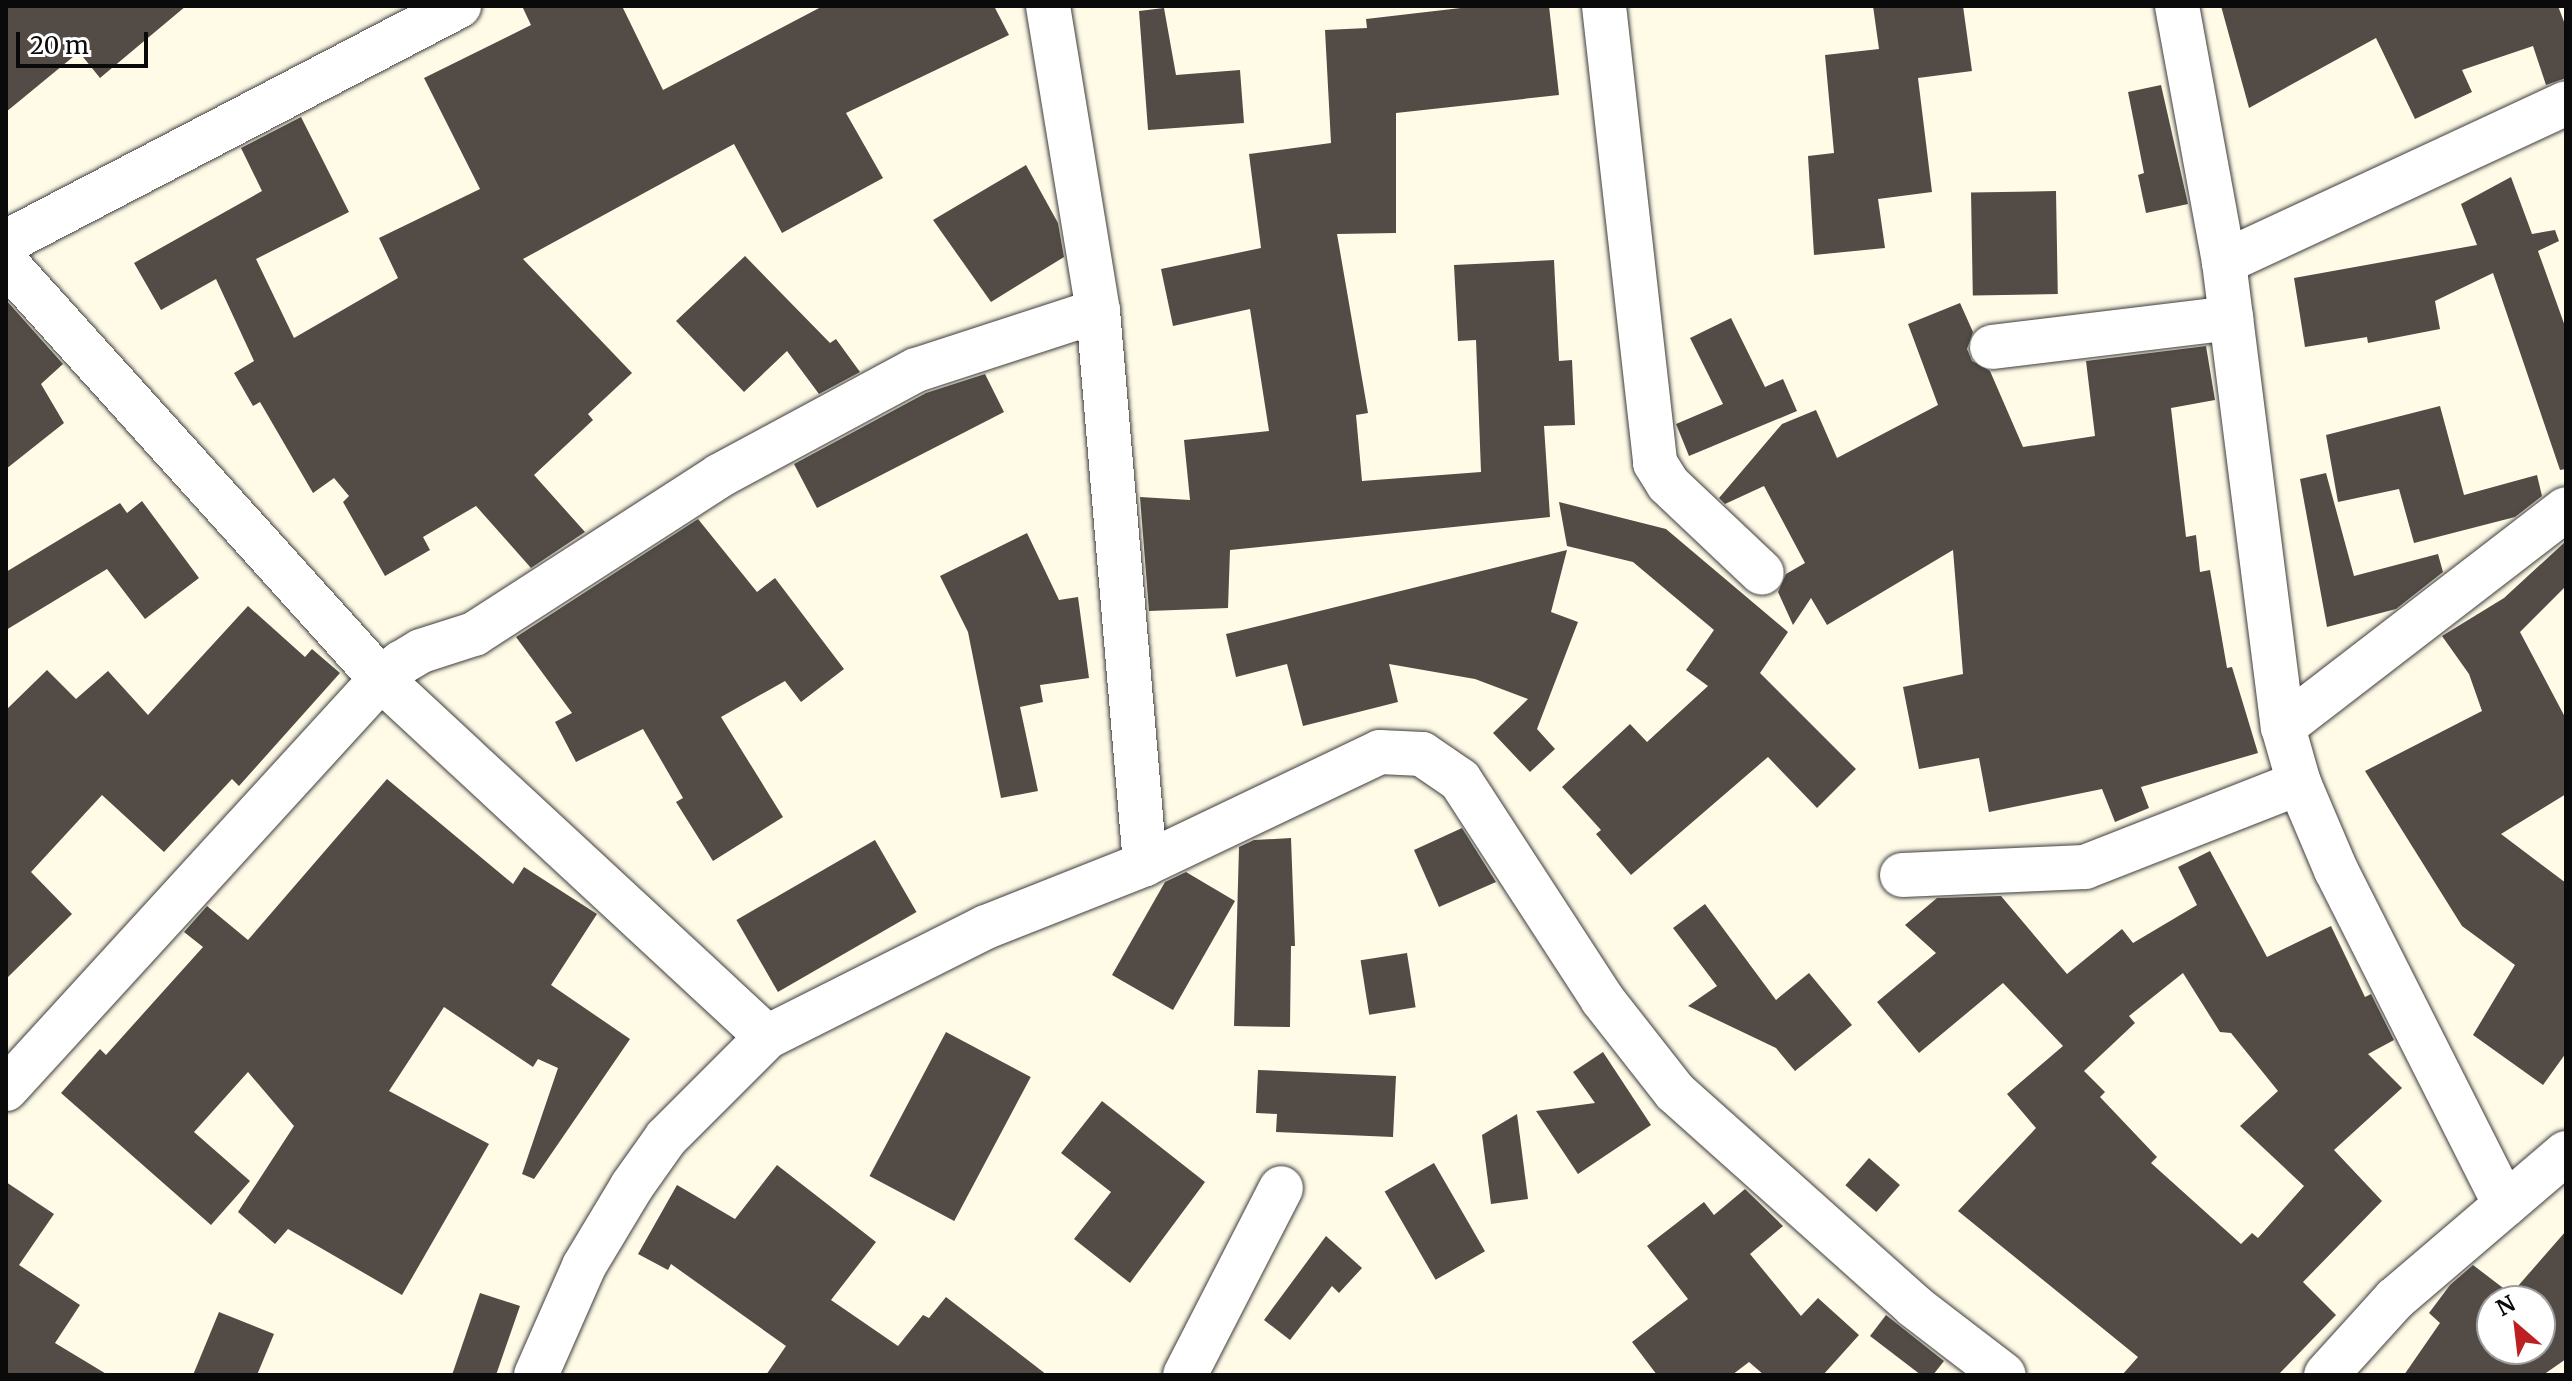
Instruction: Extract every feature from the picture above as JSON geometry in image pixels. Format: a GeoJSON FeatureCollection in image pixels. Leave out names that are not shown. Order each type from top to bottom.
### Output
{"type":"FeatureCollection","features":[{"type":"Feature","properties":{"kind":"street"},"geometry":{"type":"LineString","coordinates":[[6,242],[459,6]]}},
{"type":"Feature","properties":{"kind":"street"},"geometry":{"type":"LineString","coordinates":[[1048,6],[1098,311],[1145,864]]}},
{"type":"Feature","properties":{"kind":"street"},"geometry":{"type":"LineString","coordinates":[[1604,6],[1655,463],[1668,484],[1762,573]]}},
{"type":"Feature","properties":{"kind":"street"},"geometry":{"type":"LineString","coordinates":[[2177,6],[2224,262],[2283,727],[2299,783],[2416,1035],[2505,1205]]}},
{"type":"Feature","properties":{"kind":"street"},"geometry":{"type":"LineString","coordinates":[[2224,262],[2566,103]]}},
{"type":"Feature","properties":{"kind":"street"},"geometry":{"type":"LineString","coordinates":[[6,263],[381,679],[767,1037]]}},
{"type":"Feature","properties":{"kind":"street"},"geometry":{"type":"LineString","coordinates":[[6,1089],[381,679],[421,651],[474,634],[719,476],[916,370],[1098,311]]}},
{"type":"Feature","properties":{"kind":"street"},"geometry":{"type":"LineString","coordinates":[[1992,347],[2231,318]]}},
{"type":"Feature","properties":{"kind":"street"},"geometry":{"type":"LineString","coordinates":[[2283,727],[2566,509]]}},
{"type":"Feature","properties":{"kind":"street"},"geometry":{"type":"LineString","coordinates":[[536,1375],[584,1266],[641,1174],[666,1138],[767,1037],[986,927],[1145,864],[1380,752],[1422,754],[1460,780],[1602,999],[1675,1092],[1914,1306],[2004,1375]]}},
{"type":"Feature","properties":{"kind":"street"},"geometry":{"type":"LineString","coordinates":[[1902,875],[2085,867],[2299,783]]}},
{"type":"Feature","properties":{"kind":"street"},"geometry":{"type":"LineString","coordinates":[[2326,1375],[2395,1299],[2566,1153]]}},
{"type":"Feature","properties":{"kind":"street"},"geometry":{"type":"LineString","coordinates":[[1185,1375],[1281,1188]]}},
{"type":"Feature","properties":{"kind":"building"},"geometry":{"type":"Polygon","coordinates":[[[6,6],[186,6],[100,78],[79,52],[6,112],[6,6]]]}},
{"type":"Feature","properties":{"kind":"building"},"geometry":{"type":"Polygon","coordinates":[[[522,6],[622,6],[663,90],[823,6],[994,6],[1009,35],[846,113],[883,178],[782,233],[734,144],[523,259],[632,373],[588,414],[593,420],[534,475],[585,532],[531,568],[476,506],[423,537],[430,550],[385,576],[343,502],[349,496],[334,478],[313,493],[260,402],[253,406],[234,373],[254,361],[216,279],[161,310],[134,263],[262,191],[241,148],[301,117],[349,212],[256,259],[294,338],[398,278],[379,238],[480,189],[424,78],[531,25],[522,6]]]}},
{"type":"Feature","properties":{"kind":"building"},"geometry":{"type":"Polygon","coordinates":[[[1478,6],[1549,6],[1559,95],[1396,113],[1396,233],[1337,234],[1368,413],[1356,415],[1362,481],[1481,472],[1476,340],[1458,341],[1454,265],[1554,260],[1559,361],[1572,360],[1575,425],[1544,426],[1550,517],[1230,550],[1228,608],[1149,611],[1140,497],[1190,500],[1184,440],[1269,431],[1250,309],[1173,326],[1161,269],[1261,248],[1249,154],[1331,143],[1325,30],[1367,28],[1366,19],[1478,6]]]}},
{"type":"Feature","properties":{"kind":"building"},"geometry":{"type":"Polygon","coordinates":[[[1873,6],[1963,6],[1972,71],[1918,78],[1932,192],[1878,199],[1885,248],[1814,255],[1808,156],[1834,153],[1825,55],[1879,49],[1873,6]]]}},
{"type":"Feature","properties":{"kind":"building"},"geometry":{"type":"Polygon","coordinates":[[[2221,6],[2558,6],[2566,27],[2566,78],[2546,85],[2533,46],[2462,70],[2472,92],[2415,119],[2376,38],[2249,108],[2221,6]]]}},
{"type":"Feature","properties":{"kind":"building"},"geometry":{"type":"Polygon","coordinates":[[[1164,8],[1176,75],[1240,70],[1244,123],[1148,130],[1139,11],[1164,8]]]}},
{"type":"Feature","properties":{"kind":"building"},"geometry":{"type":"Polygon","coordinates":[[[2161,85],[2188,204],[2146,213],[2138,175],[2144,173],[2128,92],[2161,85]]]}},
{"type":"Feature","properties":{"kind":"building"},"geometry":{"type":"Polygon","coordinates":[[[1026,165],[1058,223],[1064,257],[991,302],[933,220],[1026,165]]]}},
{"type":"Feature","properties":{"kind":"building"},"geometry":{"type":"Polygon","coordinates":[[[2511,177],[2532,234],[2555,230],[2559,241],[2538,251],[2566,329],[2566,469],[2560,470],[2493,273],[2435,301],[2440,329],[2368,343],[2367,337],[2305,347],[2294,278],[2477,245],[2461,204],[2511,177]]]}},
{"type":"Feature","properties":{"kind":"building"},"geometry":{"type":"Polygon","coordinates":[[[2056,191],[2058,294],[1973,295],[1971,192],[2056,191]]]}},
{"type":"Feature","properties":{"kind":"building"},"geometry":{"type":"Polygon","coordinates":[[[745,256],[830,343],[836,339],[860,372],[819,394],[787,351],[744,392],[676,321],[745,256]]]}},
{"type":"Feature","properties":{"kind":"building"},"geometry":{"type":"Polygon","coordinates":[[[6,300],[63,364],[41,384],[64,423],[6,469],[6,300]]]}},
{"type":"Feature","properties":{"kind":"building"},"geometry":{"type":"Polygon","coordinates":[[[1960,303],[1973,332],[1967,349],[1972,361],[1990,371],[2023,447],[2095,436],[2086,361],[2206,346],[2215,400],[2171,408],[2186,537],[2196,535],[2200,572],[2210,570],[2227,668],[2232,667],[2258,753],[2141,787],[2149,808],[2115,822],[2102,789],[1989,812],[1979,758],[1919,769],[1903,687],[1963,674],[1953,550],[1827,625],[1811,598],[1793,625],[1778,592],[1786,574],[1805,563],[1764,486],[1725,504],[1719,498],[1782,424],[1816,410],[1837,458],[1938,405],[1908,324],[1960,303]]]}},
{"type":"Feature","properties":{"kind":"building"},"geometry":{"type":"Polygon","coordinates":[[[1731,318],[1765,387],[1783,379],[1797,411],[1689,456],[1676,424],[1723,404],[1690,338],[1731,318]]]}},
{"type":"Feature","properties":{"kind":"building"},"geometry":{"type":"Polygon","coordinates":[[[985,374],[1004,412],[817,508],[794,464],[926,393],[985,374]]]}},
{"type":"Feature","properties":{"kind":"building"},"geometry":{"type":"Polygon","coordinates":[[[2440,406],[2464,495],[2537,475],[2542,496],[2515,517],[2414,543],[2399,489],[2338,502],[2326,435],[2440,406]]]}},
{"type":"Feature","properties":{"kind":"building"},"geometry":{"type":"Polygon","coordinates":[[[2326,473],[2354,576],[2438,554],[2443,572],[2396,609],[2327,627],[2300,479],[2326,473]]]}},
{"type":"Feature","properties":{"kind":"building"},"geometry":{"type":"Polygon","coordinates":[[[142,501],[199,578],[145,619],[107,569],[6,630],[6,572],[120,503],[127,513],[142,501]]]}},
{"type":"Feature","properties":{"kind":"building"},"geometry":{"type":"Polygon","coordinates":[[[1559,502],[1666,529],[1788,632],[1760,673],[1856,769],[1817,808],[1768,757],[1631,875],[1596,834],[1601,830],[1562,787],[1630,724],[1647,742],[1708,686],[1686,670],[1714,630],[1633,562],[1567,546],[1559,502]]]}},
{"type":"Feature","properties":{"kind":"building"},"geometry":{"type":"Polygon","coordinates":[[[698,519],[757,592],[775,578],[844,669],[801,702],[785,681],[721,717],[783,817],[713,861],[676,802],[683,798],[643,729],[576,762],[555,722],[572,713],[516,637],[698,519]]]}},
{"type":"Feature","properties":{"kind":"building"},"geometry":{"type":"Polygon","coordinates":[[[1027,533],[1059,600],[1078,597],[1089,678],[1040,685],[1043,702],[1020,707],[1038,791],[1001,798],[968,632],[940,576],[1027,533]]]}},
{"type":"Feature","properties":{"kind":"building"},"geometry":{"type":"Polygon","coordinates":[[[2566,541],[2566,586],[2520,632],[2566,719],[2566,794],[2501,834],[2566,883],[2566,1053],[2543,1085],[2473,1035],[2515,965],[2462,926],[2365,771],[2482,711],[2469,674],[2442,636],[2504,598],[2566,541]]]}},
{"type":"Feature","properties":{"kind":"building"},"geometry":{"type":"Polygon","coordinates":[[[1567,550],[1551,612],[1578,622],[1537,729],[1555,749],[1530,772],[1493,733],[1528,699],[1475,679],[1389,664],[1398,702],[1303,726],[1287,664],[1236,677],[1226,634],[1567,550]]]}},
{"type":"Feature","properties":{"kind":"building"},"geometry":{"type":"Polygon","coordinates":[[[248,606],[305,657],[312,649],[340,673],[239,786],[232,779],[164,852],[102,795],[31,872],[72,914],[6,979],[6,710],[47,670],[76,699],[108,671],[148,715],[248,606]]]}},
{"type":"Feature","properties":{"kind":"building"},"geometry":{"type":"Polygon","coordinates":[[[387,779],[513,884],[524,867],[597,914],[551,985],[630,1039],[534,1179],[522,1174],[558,1068],[538,1059],[533,1067],[444,1007],[389,1091],[489,1144],[402,1295],[288,1229],[275,1244],[238,1212],[294,1126],[248,1072],[194,1132],[250,1181],[211,1225],[61,1093],[100,1049],[106,1055],[203,947],[184,932],[207,906],[248,940],[387,779]]]}},
{"type":"Feature","properties":{"kind":"building"},"geometry":{"type":"Polygon","coordinates":[[[1462,828],[1496,882],[1439,907],[1414,850],[1462,828]]]}},
{"type":"Feature","properties":{"kind":"building"},"geometry":{"type":"Polygon","coordinates":[[[1291,838],[1295,946],[1291,946],[1290,1027],[1234,1026],[1239,847],[1254,840],[1291,838]]]}},
{"type":"Feature","properties":{"kind":"building"},"geometry":{"type":"Polygon","coordinates":[[[875,840],[916,912],[778,992],[736,920],[875,840]]]}},
{"type":"Feature","properties":{"kind":"building"},"geometry":{"type":"Polygon","coordinates":[[[2210,851],[2267,957],[2331,926],[2365,997],[2371,994],[2394,1040],[2368,1054],[2402,1088],[2334,1150],[2382,1201],[2303,1282],[2336,1315],[2278,1375],[2122,1375],[2138,1357],[1958,1211],[2036,1128],[2007,1094],[2063,1046],[2003,983],[1919,1053],[1877,1002],[1936,953],[1905,925],[1937,898],[2001,896],[2067,974],[2122,929],[2133,943],[2197,905],[2178,867],[2210,851]],[[2183,973],[2129,1016],[2135,1023],[2084,1071],[2105,1092],[2100,1097],[2157,1157],[2151,1163],[2241,1244],[2252,1233],[2258,1238],[2304,1186],[2240,1126],[2278,1091],[2231,1033],[2220,1032],[2183,973]]]}},
{"type":"Feature","properties":{"kind":"building"},"geometry":{"type":"Polygon","coordinates":[[[1186,872],[1235,901],[1173,1010],[1112,975],[1165,882],[1186,872]]]}},
{"type":"Feature","properties":{"kind":"building"},"geometry":{"type":"Polygon","coordinates":[[[1705,904],[1776,1000],[1809,973],[1852,1025],[1795,1071],[1776,1048],[1688,1006],[1717,986],[1673,928],[1705,904]]]}},
{"type":"Feature","properties":{"kind":"building"},"geometry":{"type":"Polygon","coordinates":[[[1407,953],[1416,1007],[1369,1015],[1361,960],[1407,953]]]}},
{"type":"Feature","properties":{"kind":"building"},"geometry":{"type":"Polygon","coordinates":[[[946,1032],[1031,1077],[954,1221],[869,1176],[946,1032]]]}},
{"type":"Feature","properties":{"kind":"building"},"geometry":{"type":"Polygon","coordinates":[[[1603,1052],[1651,1125],[1578,1174],[1536,1111],[1595,1103],[1573,1072],[1603,1052]]]}},
{"type":"Feature","properties":{"kind":"building"},"geometry":{"type":"Polygon","coordinates":[[[1258,1070],[1396,1076],[1393,1137],[1276,1132],[1277,1114],[1256,1113],[1258,1070]]]}},
{"type":"Feature","properties":{"kind":"building"},"geometry":{"type":"Polygon","coordinates":[[[1102,1101],[1205,1182],[1130,1283],[1074,1239],[1111,1192],[1061,1153],[1102,1101]]]}},
{"type":"Feature","properties":{"kind":"building"},"geometry":{"type":"Polygon","coordinates":[[[1517,1114],[1528,1199],[1491,1204],[1482,1135],[1517,1114]]]}},
{"type":"Feature","properties":{"kind":"building"},"geometry":{"type":"Polygon","coordinates":[[[1869,1158],[1900,1185],[1876,1212],[1845,1185],[1869,1158]]]}},
{"type":"Feature","properties":{"kind":"building"},"geometry":{"type":"Polygon","coordinates":[[[1434,1163],[1485,1251],[1436,1280],[1385,1192],[1434,1163]]]}},
{"type":"Feature","properties":{"kind":"building"},"geometry":{"type":"Polygon","coordinates":[[[777,1165],[876,1242],[831,1300],[898,1346],[923,1315],[929,1318],[946,1297],[1047,1375],[766,1375],[786,1346],[671,1264],[668,1270],[638,1254],[677,1185],[735,1219],[777,1165]]]}},
{"type":"Feature","properties":{"kind":"building"},"geometry":{"type":"Polygon","coordinates":[[[6,1182],[54,1214],[19,1265],[80,1305],[55,1343],[108,1375],[6,1375],[6,1182]]]}},
{"type":"Feature","properties":{"kind":"building"},"geometry":{"type":"Polygon","coordinates":[[[1745,1189],[1783,1226],[1750,1254],[1801,1316],[1818,1298],[1859,1335],[1823,1375],[1764,1375],[1749,1362],[1732,1375],[1657,1375],[1632,1342],[1688,1299],[1647,1246],[1704,1202],[1714,1215],[1745,1189]]]}},
{"type":"Feature","properties":{"kind":"building"},"geometry":{"type":"Polygon","coordinates":[[[2566,1231],[2566,1359],[2543,1375],[2404,1375],[2440,1323],[2429,1313],[2450,1285],[2473,1265],[2499,1285],[2476,1285],[2476,1365],[2556,1365],[2556,1285],[2519,1285],[2566,1231]]]}},
{"type":"Feature","properties":{"kind":"building"},"geometry":{"type":"Polygon","coordinates":[[[1326,1236],[1362,1268],[1339,1293],[1332,1286],[1290,1340],[1264,1320],[1326,1236]]]}},
{"type":"Feature","properties":{"kind":"building"},"geometry":{"type":"Polygon","coordinates":[[[480,1293],[520,1306],[496,1375],[452,1375],[480,1293]]]}},
{"type":"Feature","properties":{"kind":"building"},"geometry":{"type":"Polygon","coordinates":[[[219,1312],[274,1334],[257,1375],[193,1375],[219,1312]]]}},
{"type":"Feature","properties":{"kind":"building"},"geometry":{"type":"Polygon","coordinates":[[[1886,1315],[1944,1361],[1933,1375],[1921,1375],[1870,1336],[1886,1315]]]}}]}
